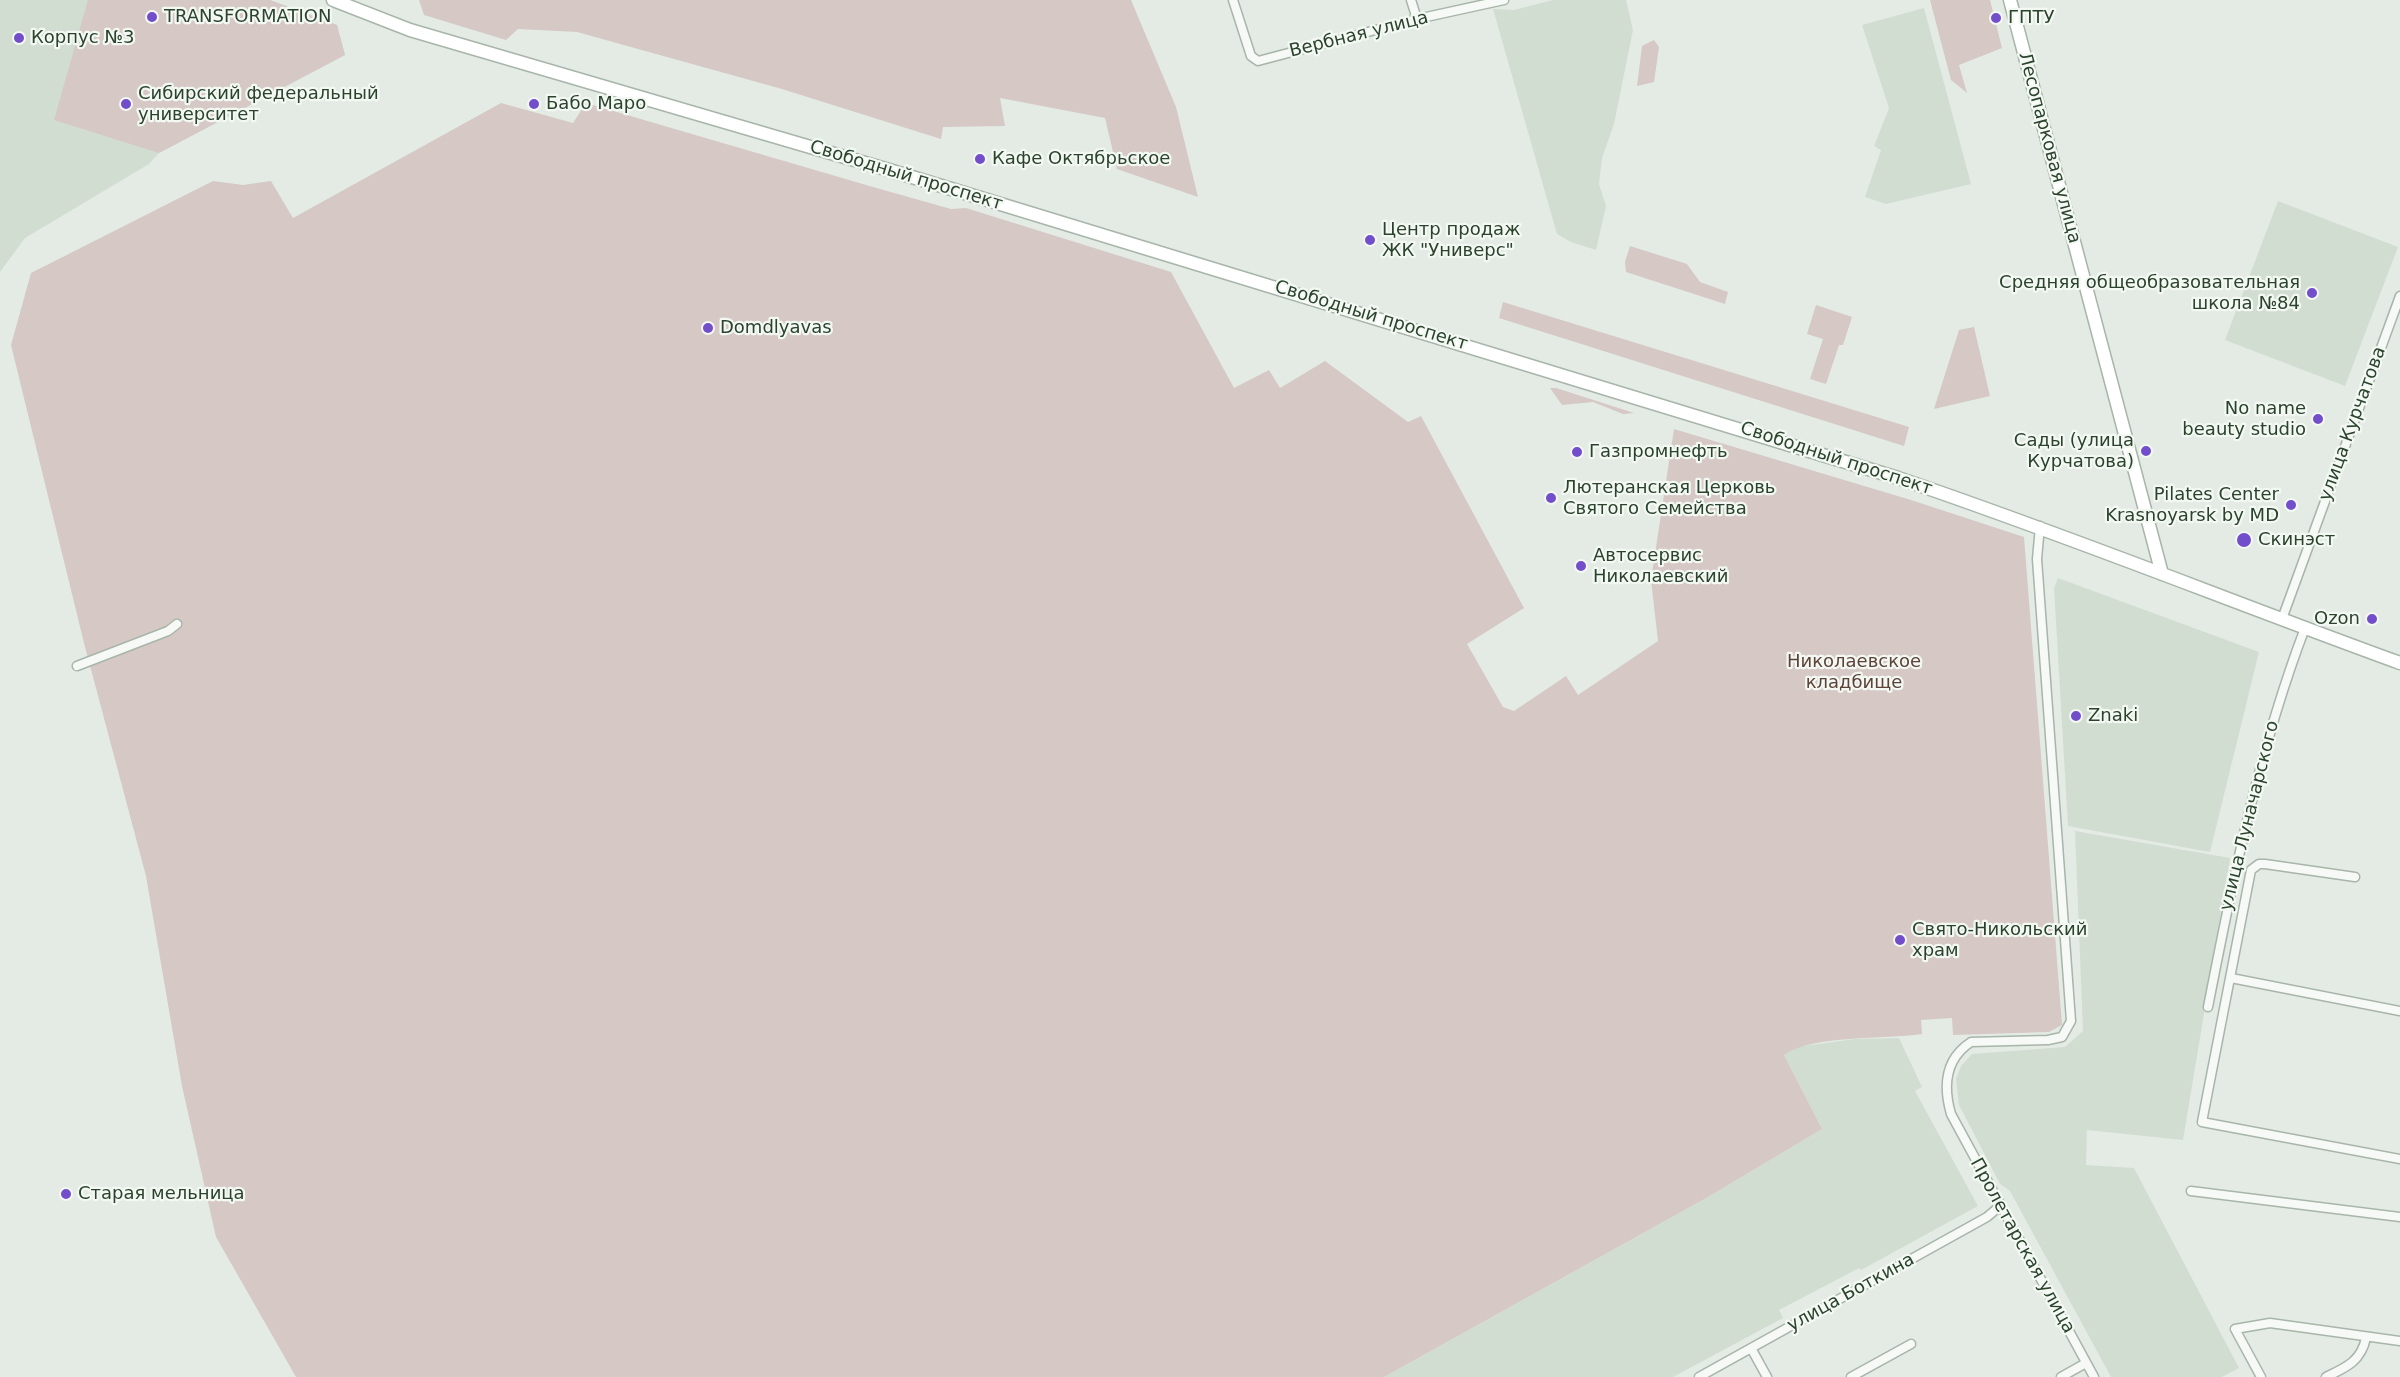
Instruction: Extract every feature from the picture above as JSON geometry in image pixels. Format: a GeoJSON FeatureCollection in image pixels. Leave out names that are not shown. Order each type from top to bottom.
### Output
{"type":"FeatureCollection","features":[{"type":"Feature","properties":{"kind":"main road","name":"Свободный проспект"},"geometry":{"type":"LineString","coordinates":[[333,0],[410,30],[821,150],[1784,441],[2040,526],[2400,663]]}},
{"type":"Feature","properties":{"kind":"main road","name":"Лесопарковая улица"},"geometry":{"type":"LineString","coordinates":[[2010,0],[2162,574]]}},
{"type":"Feature","properties":{"kind":"street","name":"Вербная улица"},"geometry":{"type":"LineString","coordinates":[[1233,0],[1251,56],[1258,61],[1417,19],[1504,0]]}},
{"type":"Feature","properties":{"kind":"street"},"geometry":{"type":"LineString","coordinates":[[1411,0],[1417,19]]}},
{"type":"Feature","properties":{"kind":"street","name":"улица Курчатова"},"geometry":{"type":"LineString","coordinates":[[2282,619],[2400,296]]}},
{"type":"Feature","properties":{"kind":"street","name":"Пролетарская улица"},"geometry":{"type":"LineString","coordinates":[[2040,526],[2037,559],[2071,1021],[2062,1037],[2048,1040],[1971,1042],[1962,1048],[1951,1061],[1947,1074],[1951,1114],[2094,1377]]}},
{"type":"Feature","properties":{"kind":"street"},"geometry":{"type":"LineString","coordinates":[[77,666],[168,631],[177,624]]}},
{"type":"Feature","properties":{"kind":"street","name":"улица Луначарского"},"geometry":{"type":"LineString","coordinates":[[2208,1007],[2242,832],[2282,687],[2305,628]]}},
{"type":"Feature","properties":{"kind":"street","name":"улица Луначарского"},"geometry":{"type":"LineString","coordinates":[[2355,877],[2265,864],[2259,864],[2251,870],[2202,1122],[2400,1159]]}},
{"type":"Feature","properties":{"kind":"street"},"geometry":{"type":"LineString","coordinates":[[2231,978],[2400,1011]]}},
{"type":"Feature","properties":{"kind":"street"},"geometry":{"type":"LineString","coordinates":[[2191,1191],[2400,1217]]}},
{"type":"Feature","properties":{"kind":"street","name":"улица Боткина"},"geometry":{"type":"LineString","coordinates":[[1699,1377],[1987,1217],[2000,1206]]}},
{"type":"Feature","properties":{"kind":"street"},"geometry":{"type":"LineString","coordinates":[[2261,1377],[2235,1329],[2271,1323],[2400,1341]]}},
{"type":"Feature","properties":{"kind":"street"},"geometry":{"type":"LineString","coordinates":[[2326,1377],[2353,1364],[2363,1351],[2366,1338]]}},
{"type":"Feature","properties":{"kind":"street"},"geometry":{"type":"LineString","coordinates":[[1851,1377],[1911,1344]]}},
{"type":"Feature","properties":{"kind":"street"},"geometry":{"type":"LineString","coordinates":[[1751,1348],[1767,1377]]}},
{"type":"Feature","properties":{"kind":"street"},"geometry":{"type":"LineString","coordinates":[[2061,1377],[2086,1363]]}},
{"type":"Feature","properties":{"kind":"shaded area","name":"Сибирский федеральный университет"},"geometry":{"type":"Polygon","coordinates":[[[0,0],[270,0],[337,25],[345,55],[159,153],[149,164],[25,238],[0,272],[0,0]]]}},
{"type":"Feature","properties":{"kind":"shaded area"},"geometry":{"type":"Polygon","coordinates":[[[1553,0],[1626,0],[1633,30],[1614,124],[1602,158],[1599,184],[1606,206],[1596,250],[1571,242],[1557,234],[1493,9],[1514,10],[1553,0]]]}},
{"type":"Feature","properties":{"kind":"shaded area"},"geometry":{"type":"Polygon","coordinates":[[[1924,8],[1971,184],[1886,204],[1865,197],[1881,150],[1874,146],[1889,108],[1862,25],[1924,8]]]}},
{"type":"Feature","properties":{"kind":"shaded area","name":"Средняя общеобразовательная школа №84"},"geometry":{"type":"Polygon","coordinates":[[[2278,201],[2398,247],[2345,386],[2225,340],[2278,201]]]}},
{"type":"Feature","properties":{"kind":"shaded area"},"geometry":{"type":"Polygon","coordinates":[[[2058,578],[2259,652],[2210,852],[2068,826],[2054,588],[2058,578]]]}},
{"type":"Feature","properties":{"kind":"shaded area"},"geometry":{"type":"Polygon","coordinates":[[[2075,831],[2230,858],[2183,1140],[2087,1130],[2086,1165],[2134,1168],[2239,1368],[2222,1377],[2111,1377],[2010,1191],[2000,1184],[1959,1105],[1956,1079],[1961,1066],[1972,1054],[2065,1047],[2083,1031],[2075,831]]]}},
{"type":"Feature","properties":{"kind":"shaded area"},"geometry":{"type":"Polygon","coordinates":[[[1899,1038],[1922,1087],[1915,1091],[1978,1206],[1861,1270],[1859,1268],[1779,1310],[1783,1318],[1673,1377],[1384,1377],[1708,1197],[1822,1129],[1784,1055],[1796,1047],[1855,1039],[1899,1038]]]}},
{"type":"Feature","properties":{"kind":"green space"},"geometry":{"type":"Polygon","coordinates":[[[88,0],[270,0],[337,25],[345,55],[159,153],[54,120],[88,0]]]}},
{"type":"Feature","properties":{"kind":"green space"},"geometry":{"type":"Polygon","coordinates":[[[419,0],[1131,0],[1176,107],[1198,197],[1117,169],[1105,118],[1000,98],[1005,126],[943,127],[941,139],[782,89],[577,32],[518,29],[506,40],[424,15],[419,0]]]}},
{"type":"Feature","properties":{"kind":"green space"},"geometry":{"type":"Polygon","coordinates":[[[1930,0],[1990,0],[2002,48],[1959,65],[1967,93],[1951,80],[1930,0]]]}},
{"type":"Feature","properties":{"kind":"green space"},"geometry":{"type":"Polygon","coordinates":[[[1654,40],[1659,47],[1654,82],[1637,86],[1642,46],[1654,40]]]}},
{"type":"Feature","properties":{"kind":"green space","name":"Николаевское кладбище"},"geometry":{"type":"Polygon","coordinates":[[[501,103],[573,123],[586,103],[951,209],[966,208],[1171,272],[1234,388],[1269,370],[1280,388],[1325,361],[1408,422],[1421,416],[1524,608],[1467,644],[1503,707],[1514,711],[1566,676],[1578,695],[1658,641],[1651,580],[1674,429],[1911,500],[2024,537],[2062,1025],[2049,1032],[1953,1035],[1952,1018],[1921,1020],[1922,1034],[1831,1041],[1797,1048],[1784,1055],[1822,1129],[1708,1197],[1384,1377],[296,1377],[216,1237],[182,1086],[146,876],[84,643],[11,345],[31,273],[213,181],[243,185],[271,181],[293,218],[501,103]]]}},
{"type":"Feature","properties":{"kind":"green space"},"geometry":{"type":"Polygon","coordinates":[[[1630,246],[1687,264],[1700,282],[1728,292],[1725,304],[1626,272],[1625,262],[1630,246]]]}},
{"type":"Feature","properties":{"kind":"green space"},"geometry":{"type":"Polygon","coordinates":[[[1503,302],[1909,427],[1904,446],[1499,318],[1503,302]]]}},
{"type":"Feature","properties":{"kind":"green space"},"geometry":{"type":"Polygon","coordinates":[[[1816,305],[1852,317],[1843,345],[1839,345],[1826,384],[1810,379],[1823,339],[1807,334],[1816,305]]]}},
{"type":"Feature","properties":{"kind":"green space"},"geometry":{"type":"Polygon","coordinates":[[[1974,327],[1990,396],[1934,409],[1959,330],[1974,327]]]}},
{"type":"Feature","properties":{"kind":"green space"},"geometry":{"type":"Polygon","coordinates":[[[1550,388],[1634,413],[1623,414],[1593,402],[1562,405],[1550,388]]]}},
{"type":"Feature","properties":{"kind":"place","name":"TRANSFORMATION"},"geometry":{"type":"Point","coordinates":[152,17]}},
{"type":"Feature","properties":{"kind":"place","name":"ГПТУ"},"geometry":{"type":"Point","coordinates":[1996,18]}},
{"type":"Feature","properties":{"kind":"place","name":"Корпус №3"},"geometry":{"type":"Point","coordinates":[19,38]}},
{"type":"Feature","properties":{"kind":"place","name":"Сибирский федеральный университет"},"geometry":{"type":"Point","coordinates":[126,104]}},
{"type":"Feature","properties":{"kind":"place","name":"Бабо Маро"},"geometry":{"type":"Point","coordinates":[534,104]}},
{"type":"Feature","properties":{"kind":"place","name":"Кафе Октябрьское"},"geometry":{"type":"Point","coordinates":[980,159]}},
{"type":"Feature","properties":{"kind":"place","name":"Центр продаж ЖК \"Универс\""},"geometry":{"type":"Point","coordinates":[1370,240]}},
{"type":"Feature","properties":{"kind":"place","name":"Средняя общеобразовательная школа №84"},"geometry":{"type":"Point","coordinates":[2312,293]}},
{"type":"Feature","properties":{"kind":"place","name":"Domdlyavas"},"geometry":{"type":"Point","coordinates":[708,328]}},
{"type":"Feature","properties":{"kind":"place","name":"No name beauty studio"},"geometry":{"type":"Point","coordinates":[2318,419]}},
{"type":"Feature","properties":{"kind":"place","name":"Сады (улица Курчатова)"},"geometry":{"type":"Point","coordinates":[2146,451]}},
{"type":"Feature","properties":{"kind":"place","name":"Газпромнефть"},"geometry":{"type":"Point","coordinates":[1577,452]}},
{"type":"Feature","properties":{"kind":"place","name":"Лютеранская Церковь Святого Семейства"},"geometry":{"type":"Point","coordinates":[1551,498]}},
{"type":"Feature","properties":{"kind":"place","name":"Pilates Center Krasnoyarsk by MD"},"geometry":{"type":"Point","coordinates":[2291,505]}},
{"type":"Feature","properties":{"kind":"place","name":"Скинэст"},"geometry":{"type":"Point","coordinates":[2244,540]}},
{"type":"Feature","properties":{"kind":"place","name":"Автосервис Николаевский"},"geometry":{"type":"Point","coordinates":[1581,566]}},
{"type":"Feature","properties":{"kind":"place","name":"Ozon"},"geometry":{"type":"Point","coordinates":[2372,619]}},
{"type":"Feature","properties":{"kind":"place","name":"Znaki"},"geometry":{"type":"Point","coordinates":[2076,716]}},
{"type":"Feature","properties":{"kind":"place","name":"Свято-Никольский храм"},"geometry":{"type":"Point","coordinates":[1900,940]}},
{"type":"Feature","properties":{"kind":"place","name":"Старая мельница"},"geometry":{"type":"Point","coordinates":[66,1194]}}]}
